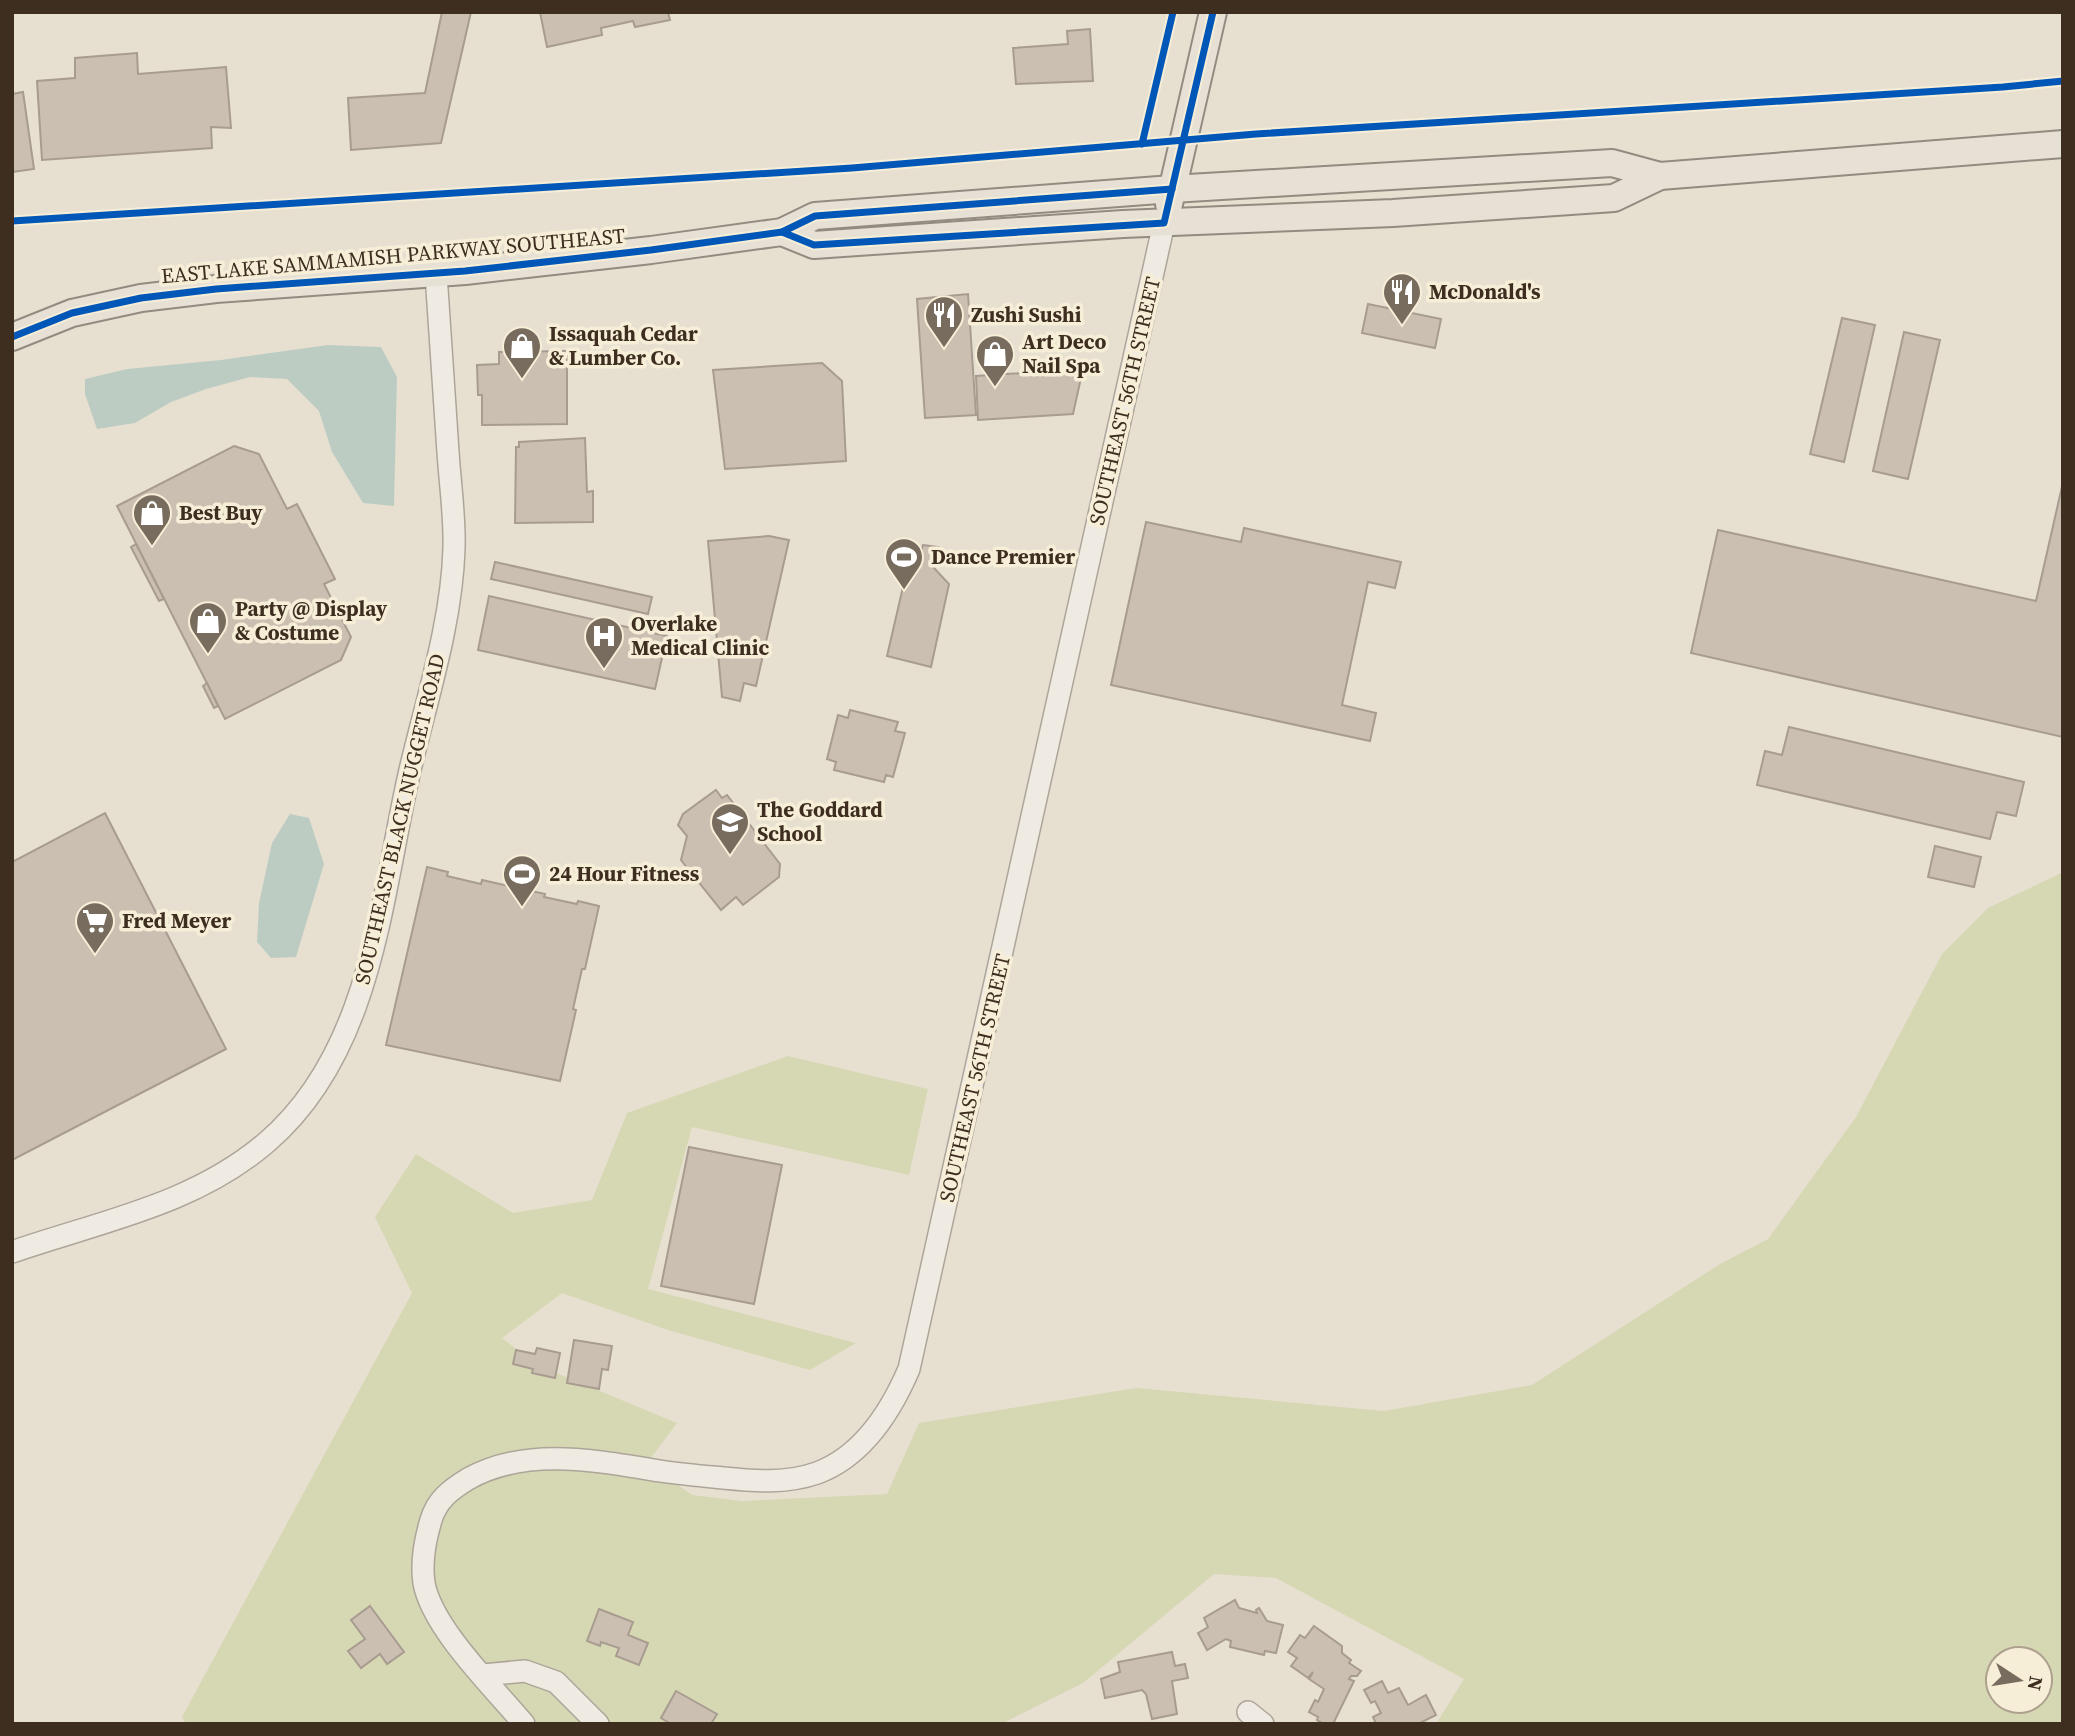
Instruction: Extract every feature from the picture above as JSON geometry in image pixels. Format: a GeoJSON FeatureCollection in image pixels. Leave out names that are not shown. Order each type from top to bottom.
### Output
{"type":"FeatureCollection","features":[{"type":"Feature","properties":{"kind":"main road","name":"SOUTHEAST 56TH STREET"},"geometry":{"type":"LineString","coordinates":[[1164,223],[1213,12]]}},
{"type":"Feature","properties":{"kind":"main road","name":"EAST LAKE SAMMAMISH PARKWAY SOUTHEAST"},"geometry":{"type":"LineString","coordinates":[[12,338],[72,313],[141,298],[216,289],[436,274],[651,250],[782,232],[815,216],[1172,189],[1612,163],[1649,173],[2063,144]]}},
{"type":"Feature","properties":{"kind":"main road","name":"EAST LAKE SAMMAMISH PARKWAY SOUTHEAST"},"geometry":{"type":"LineString","coordinates":[[782,232],[814,245],[1164,223],[1490,207],[1614,198],[1649,173]]}},
{"type":"Feature","properties":{"kind":"street","name":"SOUTHEAST 56TH STREET"},"geometry":{"type":"LineString","coordinates":[[524,1724],[442,1628],[424,1584],[427,1533],[433,1513],[447,1492],[481,1472],[499,1466],[549,1459],[600,1461],[662,1472],[754,1481],[800,1478],[819,1472],[846,1456],[873,1432],[899,1393],[909,1369],[919,1326],[1164,223]]}},
{"type":"Feature","properties":{"kind":"street","name":"SOUTHEAST BLACK NUGGET ROAD"},"geometry":{"type":"LineString","coordinates":[[12,1252],[160,1205],[219,1177],[268,1141],[286,1123],[323,1074],[344,1034],[368,968],[443,631],[452,574],[453,523],[436,274]]}},
{"type":"Feature","properties":{"kind":"street"},"geometry":{"type":"LineString","coordinates":[[483,1675],[525,1671],[556,1682],[598,1724]]}},
{"type":"Feature","properties":{"kind":"green space"},"geometry":{"type":"Polygon","coordinates":[[[2063,872],[2063,1724],[1436,1724],[1464,1679],[1276,1578],[1214,1574],[1083,1683],[1001,1724],[186,1724],[182,1717],[412,1293],[375,1217],[416,1154],[513,1213],[592,1200],[627,1113],[788,1056],[928,1089],[909,1175],[692,1127],[648,1289],[856,1343],[810,1370],[668,1330],[562,1293],[502,1338],[537,1365],[677,1423],[647,1463],[692,1495],[742,1501],[887,1494],[919,1423],[1136,1388],[1384,1411],[1532,1385],[1720,1264],[1768,1239],[1856,1117],[1942,954],[1988,908],[2063,872]]]}},
{"type":"Feature","properties":{"kind":"shaded area"},"geometry":{"type":"Polygon","coordinates":[[[328,345],[381,347],[397,377],[394,506],[363,503],[332,452],[319,411],[287,379],[250,377],[171,402],[135,423],[97,429],[85,394],[85,379],[127,369],[221,360],[328,345]]]}},
{"type":"Feature","properties":{"kind":"shaded area"},"geometry":{"type":"Polygon","coordinates":[[[290,814],[309,818],[324,864],[296,957],[271,958],[257,942],[259,903],[272,843],[290,814]]]}},
{"type":"Feature","properties":{"kind":"building"},"geometry":{"type":"Polygon","coordinates":[[[442,12],[471,12],[441,143],[351,150],[348,98],[425,93],[442,12]]]}},
{"type":"Feature","properties":{"kind":"building"},"geometry":{"type":"Polygon","coordinates":[[[540,12],[668,12],[670,20],[635,27],[633,21],[601,28],[602,35],[547,47],[540,12]]]}},
{"type":"Feature","properties":{"kind":"building"},"geometry":{"type":"Polygon","coordinates":[[[1090,29],[1093,81],[1016,84],[1013,48],[1068,44],[1067,31],[1090,29]]]}},
{"type":"Feature","properties":{"kind":"building"},"geometry":{"type":"Polygon","coordinates":[[[137,53],[138,74],[226,67],[231,128],[211,127],[212,148],[42,160],[37,81],[75,78],[75,58],[137,53]]]}},
{"type":"Feature","properties":{"kind":"building"},"geometry":{"type":"Polygon","coordinates":[[[23,92],[34,169],[12,172],[12,94],[23,92]]]}},
{"type":"Feature","properties":{"kind":"building"},"geometry":{"type":"Polygon","coordinates":[[[968,294],[976,415],[925,418],[917,299],[968,294]]]}},
{"type":"Feature","properties":{"kind":"building","name":"McDonald's"},"geometry":{"type":"Polygon","coordinates":[[[1368,304],[1441,319],[1435,348],[1362,333],[1368,304]]]}},
{"type":"Feature","properties":{"kind":"building"},"geometry":{"type":"Polygon","coordinates":[[[1842,318],[1875,325],[1844,462],[1810,454],[1842,318]]]}},
{"type":"Feature","properties":{"kind":"building"},"geometry":{"type":"Polygon","coordinates":[[[1904,332],[1940,340],[1908,479],[1873,471],[1904,332]]]}},
{"type":"Feature","properties":{"kind":"building","name":"Issaquah Cedar & Lumber Co."},"geometry":{"type":"Polygon","coordinates":[[[567,351],[567,424],[482,425],[482,395],[478,395],[477,365],[499,364],[499,352],[567,351]]]}},
{"type":"Feature","properties":{"kind":"building"},"geometry":{"type":"Polygon","coordinates":[[[822,363],[842,381],[846,461],[725,469],[713,370],[822,363]]]}},
{"type":"Feature","properties":{"kind":"building"},"geometry":{"type":"Polygon","coordinates":[[[1083,369],[1073,414],[978,420],[976,376],[1083,369]]]}},
{"type":"Feature","properties":{"kind":"building"},"geometry":{"type":"Polygon","coordinates":[[[585,438],[587,492],[593,491],[593,522],[515,523],[516,447],[519,447],[519,442],[585,438]]]}},
{"type":"Feature","properties":{"kind":"building"},"geometry":{"type":"Polygon","coordinates":[[[234,446],[259,454],[287,509],[297,504],[335,579],[324,584],[351,637],[341,660],[225,719],[117,506],[234,446]]]}},
{"type":"Feature","properties":{"kind":"building"},"geometry":{"type":"Polygon","coordinates":[[[2063,482],[2063,737],[1691,653],[1718,530],[2036,601],[2063,482]]]}},
{"type":"Feature","properties":{"kind":"building"},"geometry":{"type":"Polygon","coordinates":[[[1146,522],[1241,542],[1244,528],[1401,562],[1395,588],[1368,582],[1342,705],[1376,713],[1370,741],[1111,685],[1146,522]]]}},
{"type":"Feature","properties":{"kind":"building"},"geometry":{"type":"Polygon","coordinates":[[[769,536],[789,540],[756,686],[744,683],[740,701],[722,697],[708,541],[769,536]]]}},
{"type":"Feature","properties":{"kind":"building"},"geometry":{"type":"Polygon","coordinates":[[[136,544],[164,599],[159,601],[131,547],[136,544]]]}},
{"type":"Feature","properties":{"kind":"building"},"geometry":{"type":"Polygon","coordinates":[[[923,545],[939,547],[934,568],[949,584],[931,667],[887,656],[909,561],[918,562],[923,545]]]}},
{"type":"Feature","properties":{"kind":"building"},"geometry":{"type":"Polygon","coordinates":[[[495,562],[652,597],[648,614],[491,579],[495,562]]]}},
{"type":"Feature","properties":{"kind":"building"},"geometry":{"type":"Polygon","coordinates":[[[489,596],[667,636],[655,689],[478,650],[489,596]]]}},
{"type":"Feature","properties":{"kind":"building"},"geometry":{"type":"Polygon","coordinates":[[[207,683],[218,706],[214,708],[203,686],[207,683]]]}},
{"type":"Feature","properties":{"kind":"building"},"geometry":{"type":"Polygon","coordinates":[[[850,710],[898,722],[895,731],[905,733],[893,777],[886,775],[884,782],[834,770],[836,762],[827,759],[838,715],[848,718],[850,710]]]}},
{"type":"Feature","properties":{"kind":"building"},"geometry":{"type":"Polygon","coordinates":[[[1789,727],[2024,782],[2016,816],[1997,812],[1990,839],[1757,785],[1765,751],[1782,755],[1789,727]]]}},
{"type":"Feature","properties":{"kind":"building"},"geometry":{"type":"Polygon","coordinates":[[[716,790],[722,798],[727,795],[780,864],[779,877],[743,905],[736,897],[721,910],[681,860],[687,836],[678,825],[683,814],[716,790]]]}},
{"type":"Feature","properties":{"kind":"building","name":"Fred Meyer"},"geometry":{"type":"Polygon","coordinates":[[[105,813],[226,1049],[12,1160],[12,862],[105,813]]]}},
{"type":"Feature","properties":{"kind":"building"},"geometry":{"type":"Polygon","coordinates":[[[1935,846],[1981,857],[1974,887],[1928,877],[1935,846]]]}},
{"type":"Feature","properties":{"kind":"building"},"geometry":{"type":"Polygon","coordinates":[[[427,867],[448,872],[447,876],[481,884],[482,880],[545,894],[544,897],[599,906],[573,1009],[576,1010],[560,1081],[386,1045],[427,867]]]}},
{"type":"Feature","properties":{"kind":"building"},"geometry":{"type":"Polygon","coordinates":[[[689,1147],[782,1165],[754,1304],[661,1286],[689,1147]]]}},
{"type":"Feature","properties":{"kind":"building"},"geometry":{"type":"Polygon","coordinates":[[[574,1340],[612,1346],[608,1370],[602,1369],[599,1389],[567,1383],[574,1340]]]}},
{"type":"Feature","properties":{"kind":"building"},"geometry":{"type":"Polygon","coordinates":[[[537,1348],[560,1353],[555,1378],[532,1373],[533,1369],[513,1364],[516,1350],[535,1354],[537,1348]]]}},
{"type":"Feature","properties":{"kind":"building"},"geometry":{"type":"Polygon","coordinates":[[[1235,1600],[1239,1608],[1257,1613],[1259,1608],[1267,1621],[1283,1625],[1276,1653],[1265,1651],[1264,1655],[1230,1647],[1231,1641],[1226,1639],[1207,1650],[1198,1633],[1208,1627],[1204,1618],[1235,1600]]]}},
{"type":"Feature","properties":{"kind":"building"},"geometry":{"type":"Polygon","coordinates":[[[370,1606],[404,1652],[387,1664],[380,1654],[361,1668],[348,1651],[365,1639],[351,1620],[370,1606]]]}},
{"type":"Feature","properties":{"kind":"building"},"geometry":{"type":"Polygon","coordinates":[[[599,1609],[633,1622],[628,1635],[648,1643],[639,1665],[616,1656],[619,1648],[601,1642],[600,1646],[587,1641],[599,1609]]]}},
{"type":"Feature","properties":{"kind":"building"},"geometry":{"type":"Polygon","coordinates":[[[1314,1626],[1342,1646],[1342,1653],[1351,1660],[1349,1663],[1361,1671],[1349,1679],[1354,1681],[1333,1724],[1324,1724],[1309,1712],[1324,1689],[1309,1679],[1313,1672],[1308,1678],[1291,1666],[1297,1658],[1288,1652],[1300,1635],[1305,1638],[1314,1626]]]}},
{"type":"Feature","properties":{"kind":"building"},"geometry":{"type":"Polygon","coordinates":[[[1172,1652],[1175,1666],[1185,1664],[1188,1678],[1172,1681],[1177,1714],[1152,1719],[1146,1694],[1142,1690],[1105,1698],[1101,1679],[1120,1672],[1118,1662],[1172,1652]]]}},
{"type":"Feature","properties":{"kind":"building"},"geometry":{"type":"Polygon","coordinates":[[[1382,1681],[1388,1693],[1399,1688],[1408,1705],[1426,1695],[1436,1715],[1418,1724],[1376,1724],[1373,1717],[1381,1713],[1375,1701],[1371,1703],[1364,1690],[1382,1681]]]}},
{"type":"Feature","properties":{"kind":"building"},"geometry":{"type":"Polygon","coordinates":[[[676,1691],[717,1714],[711,1724],[671,1724],[661,1718],[676,1691]]]}},
{"type":"Feature","properties":{"kind":"cycle path"},"geometry":{"type":"LineString","coordinates":[[1142,144],[1173,12]]}},
{"type":"Feature","properties":{"kind":"cycle path"},"geometry":{"type":"LineString","coordinates":[[782,232],[814,245],[1164,223],[1213,12]]}},
{"type":"Feature","properties":{"kind":"cycle path"},"geometry":{"type":"LineString","coordinates":[[12,221],[852,168],[1256,134],[2063,81]]}},
{"type":"Feature","properties":{"kind":"cycle path"},"geometry":{"type":"LineString","coordinates":[[12,337],[72,313],[141,298],[216,289],[465,271],[651,250],[782,232],[815,216],[1172,189]]}},
{"type":"Feature","properties":{"kind":"place","name":"McDonald's"},"geometry":{"type":"Point","coordinates":[1402,326]}},
{"type":"Feature","properties":{"kind":"place","name":"Zushi Sushi"},"geometry":{"type":"Point","coordinates":[944,349]}},
{"type":"Feature","properties":{"kind":"place","name":"Issaquah Cedar & Lumber Co."},"geometry":{"type":"Point","coordinates":[522,380]}},
{"type":"Feature","properties":{"kind":"place","name":"Art Deco Nail Spa"},"geometry":{"type":"Point","coordinates":[995,388]}},
{"type":"Feature","properties":{"kind":"place","name":"Best Buy"},"geometry":{"type":"Point","coordinates":[152,547]}},
{"type":"Feature","properties":{"kind":"place","name":"Dance Premier"},"geometry":{"type":"Point","coordinates":[904,591]}},
{"type":"Feature","properties":{"kind":"place","name":"Party @ Display & Costume"},"geometry":{"type":"Point","coordinates":[208,655]}},
{"type":"Feature","properties":{"kind":"place","name":"Overlake Medical Clinic"},"geometry":{"type":"Point","coordinates":[604,670]}},
{"type":"Feature","properties":{"kind":"place","name":"The Goddard School"},"geometry":{"type":"Point","coordinates":[730,856]}},
{"type":"Feature","properties":{"kind":"place","name":"24 Hour Fitness"},"geometry":{"type":"Point","coordinates":[522,908]}},
{"type":"Feature","properties":{"kind":"place","name":"Fred Meyer"},"geometry":{"type":"Point","coordinates":[95,955]}}]}
